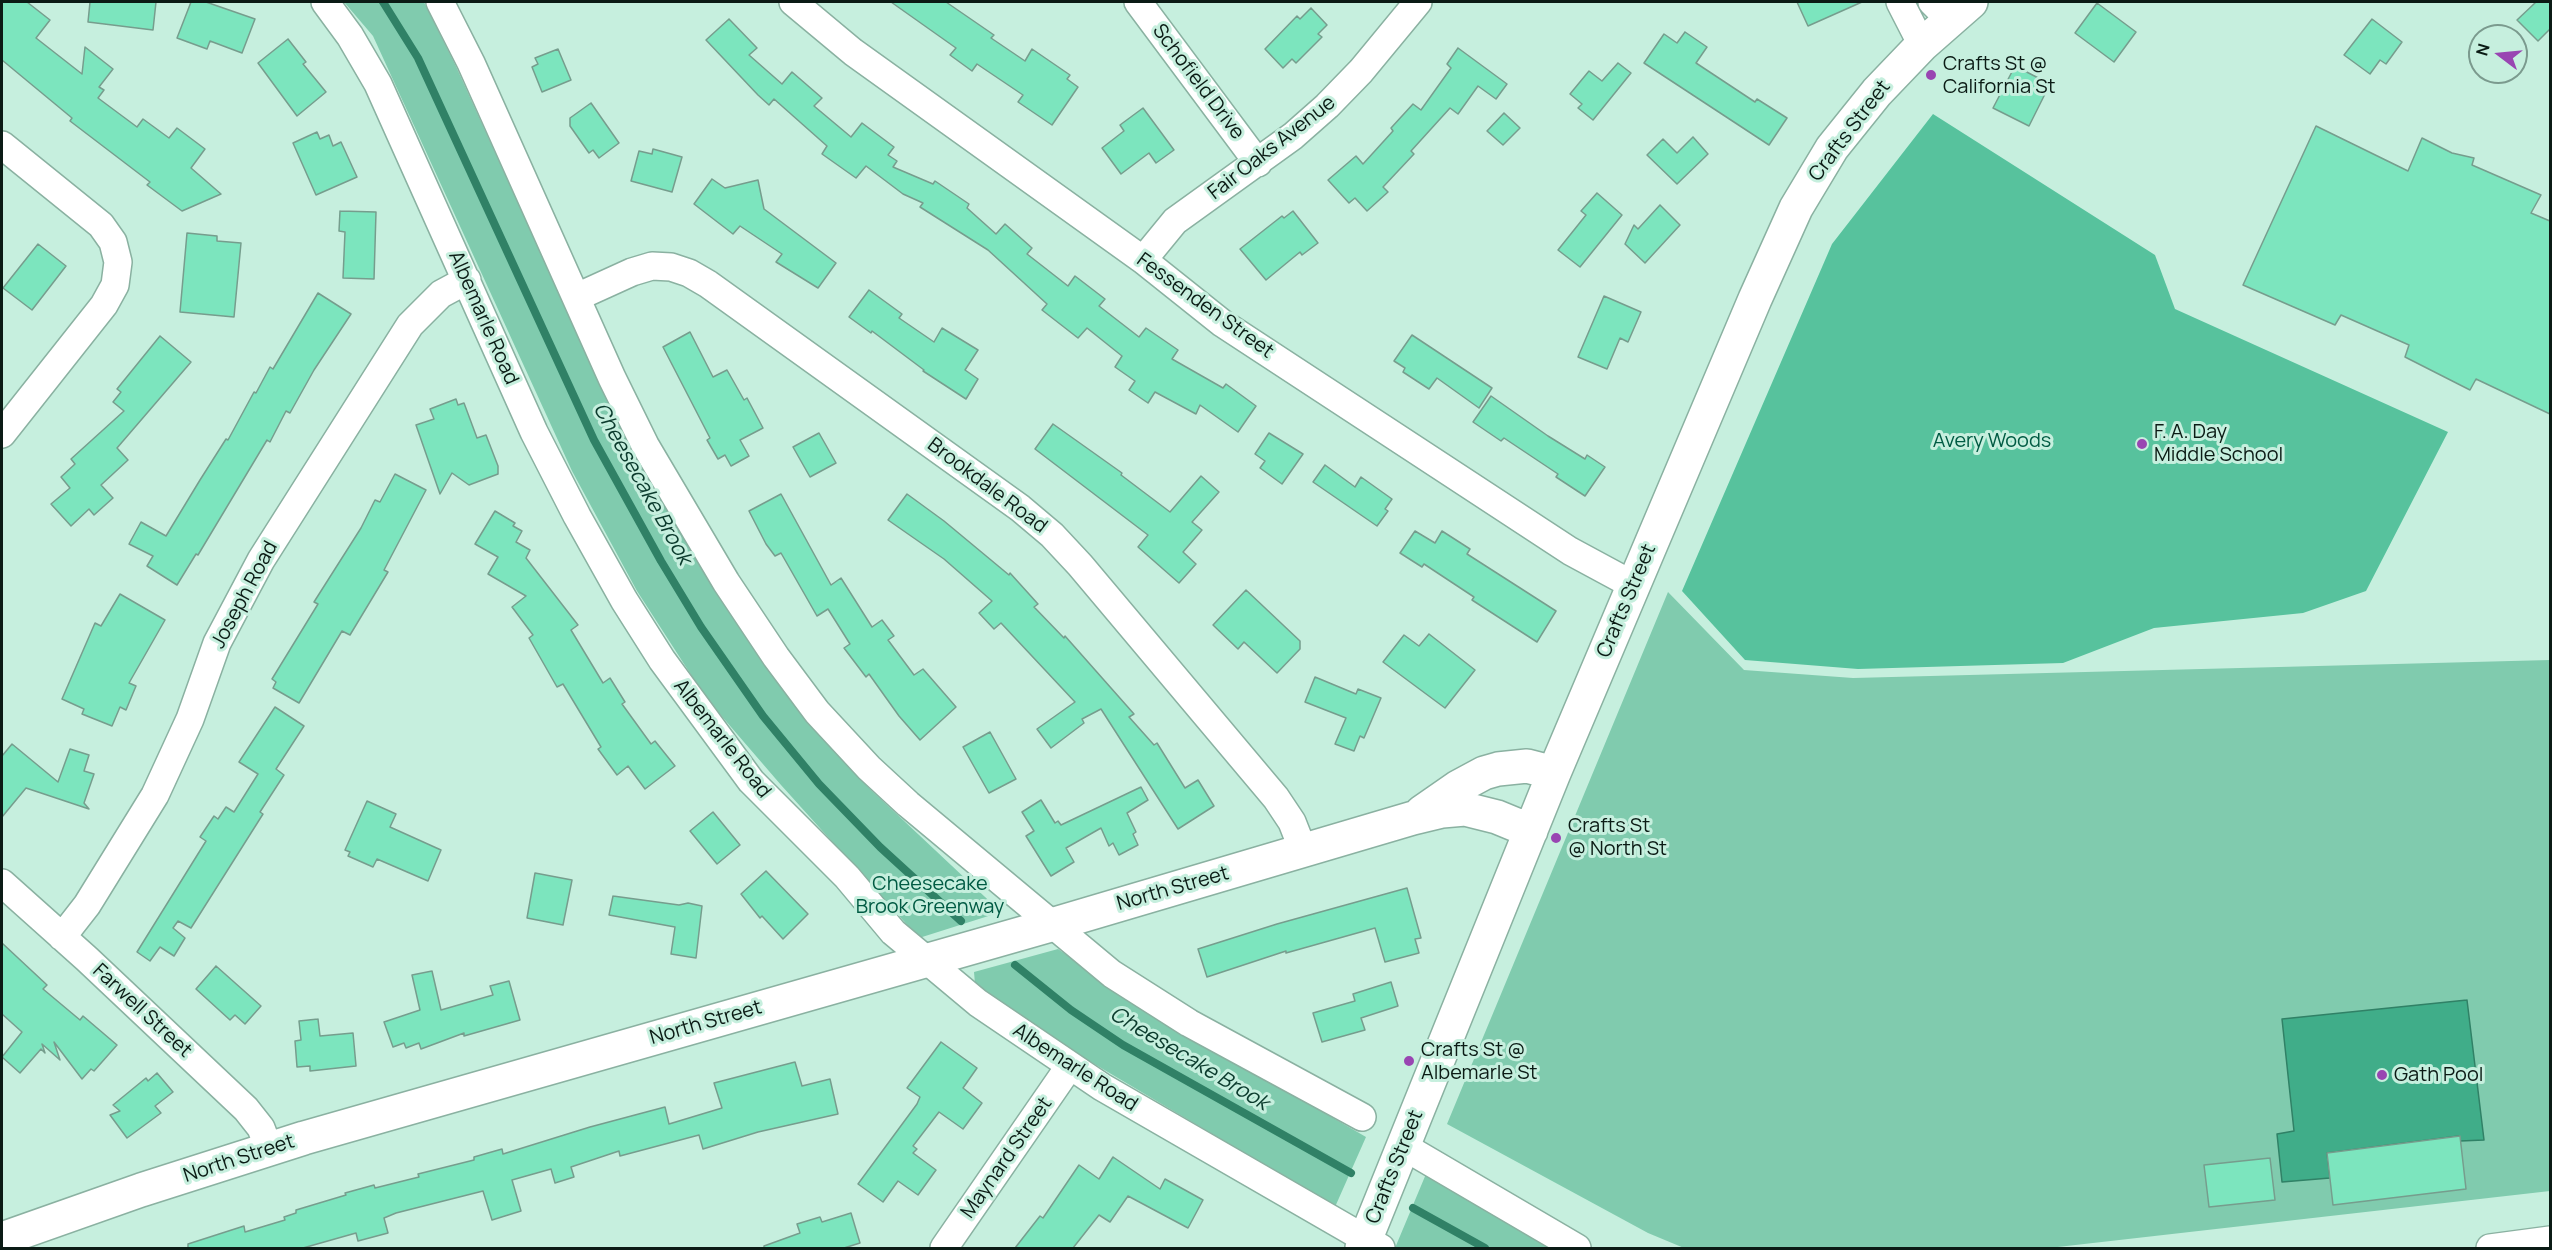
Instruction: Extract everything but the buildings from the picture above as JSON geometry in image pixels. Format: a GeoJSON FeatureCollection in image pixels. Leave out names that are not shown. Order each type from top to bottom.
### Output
{"type":"FeatureCollection","features":[{"type":"Feature","properties":{"kind":"main road","name":"Crafts Street"},"geometry":{"type":"LineString","coordinates":[[1369,1246],[1403,1146],[1554,774],[1765,275],[1796,208],[1846,129],[1893,74],[1922,45],[1951,8]]}},
{"type":"Feature","properties":{"kind":"main road","name":"North Street"},"geometry":{"type":"LineString","coordinates":[[1413,818],[1458,787],[1491,771],[1527,766],[1554,774]]}},
{"type":"Feature","properties":{"kind":"main road","name":"North Street"},"geometry":{"type":"LineString","coordinates":[[2,1239],[84,1209],[269,1149],[1051,925],[1413,818],[1442,811],[1466,809],[1497,817],[1531,831]]}},
{"type":"Feature","properties":{"kind":"street","name":"Albemarle Road"},"geometry":{"type":"LineString","coordinates":[[325,2],[350,36],[378,84],[530,423],[610,576],[662,660],[722,746],[751,781],[847,878],[892,932],[978,1003],[1069,1067],[1369,1246]]}},
{"type":"Feature","properties":{"kind":"street"},"geometry":{"type":"LineString","coordinates":[[440,2],[471,63],[612,378],[658,468],[726,582],[803,693],[835,732],[888,786],[1106,969],[1150,1000],[1362,1117]]}},
{"type":"Feature","properties":{"kind":"street","name":"Fessenden Street"},"geometry":{"type":"LineString","coordinates":[[793,2],[853,52],[1143,260],[1222,323],[1570,551],[1633,585]]}},
{"type":"Feature","properties":{"kind":"street","name":"Schofield Drive"},"geometry":{"type":"LineString","coordinates":[[1138,2],[1258,163]]}},
{"type":"Feature","properties":{"kind":"street","name":"Fair Oaks Avenue"},"geometry":{"type":"LineString","coordinates":[[1143,260],[1175,221],[1258,163],[1311,122],[1345,89],[1418,2]]}},
{"type":"Feature","properties":{"kind":"street"},"geometry":{"type":"LineString","coordinates":[[1900,2],[1922,45]]}},
{"type":"Feature","properties":{"kind":"street"},"geometry":{"type":"LineString","coordinates":[[2,146],[101,225],[113,242],[118,262],[115,285],[104,305],[2,434]]}},
{"type":"Feature","properties":{"kind":"street","name":"Brookdale Road"},"geometry":{"type":"LineString","coordinates":[[577,297],[632,272],[652,266],[671,267],[689,273],[718,291],[1020,508],[1052,535],[1080,565],[1276,798],[1292,822],[1303,850]]}},
{"type":"Feature","properties":{"kind":"street","name":"Joseph Road"},"geometry":{"type":"LineString","coordinates":[[62,937],[87,905],[155,795],[190,719],[217,643],[261,560],[410,326],[441,294],[467,280]]}},
{"type":"Feature","properties":{"kind":"street","name":"Farwell Street"},"geometry":{"type":"LineString","coordinates":[[2,883],[246,1109],[261,1128],[269,1149]]}},
{"type":"Feature","properties":{"kind":"street","name":"Maynard Street"},"geometry":{"type":"LineString","coordinates":[[944,1248],[1069,1067]]}},
{"type":"Feature","properties":{"kind":"street"},"geometry":{"type":"LineString","coordinates":[[1403,1146],[1577,1248]]}},
{"type":"Feature","properties":{"kind":"street"},"geometry":{"type":"LineString","coordinates":[[2490,1248],[2550,1240]]}},
{"type":"Feature","properties":{"kind":"green space","name":"Cheesecake Brook Greenway"},"geometry":{"type":"Polygon","coordinates":[[[344,2],[424,2],[454,62],[612,410],[760,656],[822,738],[869,788],[1001,912],[919,938],[706,698],[637,591],[572,471],[373,36],[344,2]]]}},
{"type":"Feature","properties":{"kind":"green space","name":"Avery Woods"},"geometry":{"type":"Polygon","coordinates":[[[1933,114],[2155,255],[2175,309],[2448,432],[2366,591],[2303,613],[2154,628],[2063,663],[1858,669],[1745,660],[1682,591],[1832,244],[1933,114]]]}},
{"type":"Feature","properties":{"kind":"green space"},"geometry":{"type":"Polygon","coordinates":[[[1668,592],[1744,670],[1853,678],[2550,660],[2550,1191],[2049,1248],[1684,1248],[1648,1233],[1447,1124],[1668,592]]]}},
{"type":"Feature","properties":{"kind":"green space","name":"Cheesecake Brook Greenway"},"geometry":{"type":"Polygon","coordinates":[[[1058,949],[1150,1012],[1366,1137],[1335,1207],[1059,1043],[975,984],[974,972],[1058,949]]]}},
{"type":"Feature","properties":{"kind":"green space"},"geometry":{"type":"Polygon","coordinates":[[[1431,1162],[1581,1248],[1395,1248],[1431,1162]]]}},
{"type":"Feature","properties":{"kind":"shaded area","name":"Gath Pool"},"geometry":{"type":"Polygon","coordinates":[[[2467,1000],[2484,1140],[2460,1141],[2459,1136],[2327,1153],[2330,1178],[2282,1182],[2277,1134],[2294,1131],[2282,1019],[2467,1000]]]}},
{"type":"Feature","properties":{"kind":"waterway","name":"Cheesecake Brook"},"geometry":{"type":"LineString","coordinates":[[383,2],[418,58],[594,440],[661,561],[701,627],[763,716],[819,784],[880,847],[961,921]]}},
{"type":"Feature","properties":{"kind":"waterway","name":"Cheesecake Brook"},"geometry":{"type":"LineString","coordinates":[[1015,965],[1071,1010],[1123,1045],[1351,1173]]}},
{"type":"Feature","properties":{"kind":"waterway","name":"Cheesecake Brook"},"geometry":{"type":"LineString","coordinates":[[1413,1208],[1485,1248]]}},
{"type":"Feature","properties":{"kind":"place","name":"Crafts St @ California St"},"geometry":{"type":"Point","coordinates":[1931,75]}},
{"type":"Feature","properties":{"kind":"place","name":"F. A. Day Middle School"},"geometry":{"type":"Point","coordinates":[2142,444]}},
{"type":"Feature","properties":{"kind":"place","name":"Crafts St @ North St"},"geometry":{"type":"Point","coordinates":[1556,838]}},
{"type":"Feature","properties":{"kind":"place","name":"Crafts St @ Albemarle St"},"geometry":{"type":"Point","coordinates":[1409,1061]}},
{"type":"Feature","properties":{"kind":"place","name":"Gath Pool"},"geometry":{"type":"Point","coordinates":[2382,1075]}}]}
